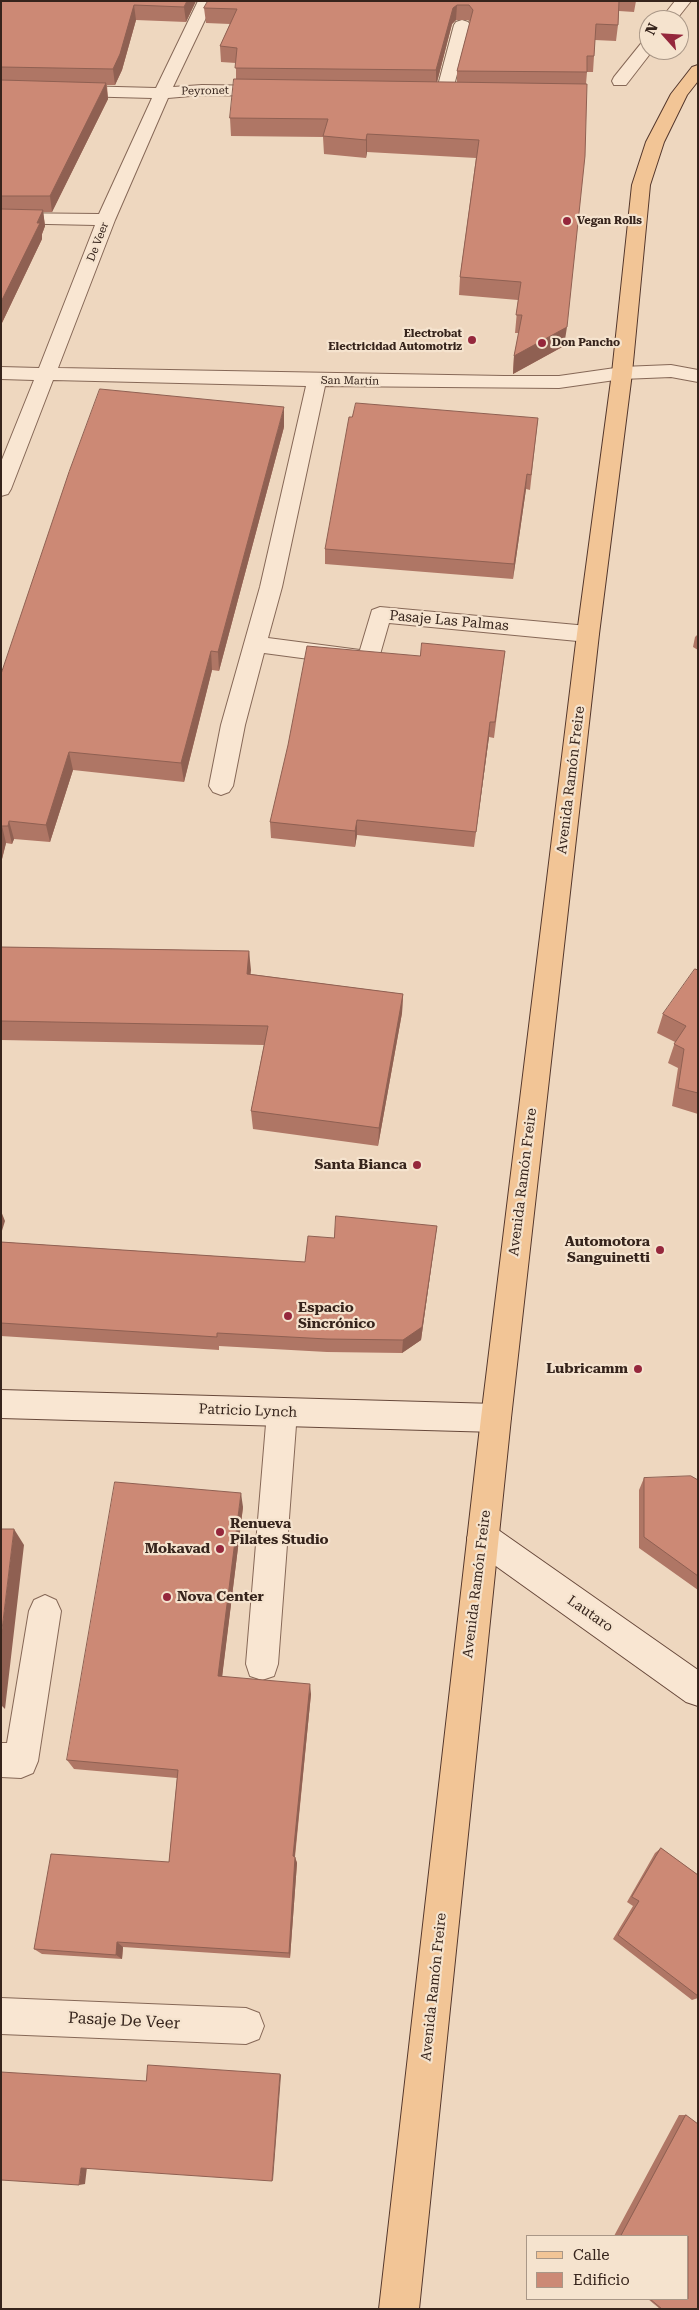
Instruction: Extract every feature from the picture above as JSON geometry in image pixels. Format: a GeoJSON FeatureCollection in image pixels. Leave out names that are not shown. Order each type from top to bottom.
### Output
{"type":"FeatureCollection","features":[{"type":"Feature","properties":{"kind":"main road","name":"Avenida Ramón Freire"},"geometry":{"type":"LineString","coordinates":[[399,2309],[496,1418],[588,634],[622,373],[641,184],[655,142],[679,94],[698,70]]}},
{"type":"Feature","properties":{"kind":"street","name":"De Veer"},"geometry":{"type":"LineString","coordinates":[[1,489],[106,220],[162,92],[206,1]]}},
{"type":"Feature","properties":{"kind":"street"},"geometry":{"type":"LineString","coordinates":[[444,93],[462,25]]}},
{"type":"Feature","properties":{"kind":"street"},"geometry":{"type":"LineString","coordinates":[[620,80],[639,56]]}},
{"type":"Feature","properties":{"kind":"street","name":"Peyronet"},"geometry":{"type":"LineString","coordinates":[[1,89],[289,92]]}},
{"type":"Feature","properties":{"kind":"street"},"geometry":{"type":"LineString","coordinates":[[424,93],[463,94]]}},
{"type":"Feature","properties":{"kind":"street"},"geometry":{"type":"LineString","coordinates":[[1,218],[106,220]]}},
{"type":"Feature","properties":{"kind":"street","name":"San Martín"},"geometry":{"type":"LineString","coordinates":[[1,373],[317,380],[559,382],[622,373],[670,371],[698,376]]}},
{"type":"Feature","properties":{"kind":"street"},"geometry":{"type":"LineString","coordinates":[[221,786],[233,725],[271,588],[317,380]]}},
{"type":"Feature","properties":{"kind":"street","name":"Pasaje Las Palmas"},"geometry":{"type":"LineString","coordinates":[[255,644],[369,659],[380,615],[588,634]]}},
{"type":"Feature","properties":{"kind":"street","name":"Patricio Lynch"},"geometry":{"type":"LineString","coordinates":[[1,1404],[496,1418]]}},
{"type":"Feature","properties":{"kind":"street"},"geometry":{"type":"LineString","coordinates":[[262,1664],[282,1412]]}},
{"type":"Feature","properties":{"kind":"street","name":"Lautaro"},"geometry":{"type":"LineString","coordinates":[[483,1538],[698,1690]]}},
{"type":"Feature","properties":{"kind":"street"},"geometry":{"type":"LineString","coordinates":[[1,1760],[22,1761],[45,1611]]}},
{"type":"Feature","properties":{"kind":"street","name":"Pasaje De Veer"},"geometry":{"type":"LineString","coordinates":[[1,2016],[246,2026]]}},
{"type":"Feature","properties":{"kind":"building"},"geometry":{"type":"Polygon","coordinates":[[[1,1],[187,1],[184,7],[134,5],[120,54],[113,69],[1,67],[1,1]]]}},
{"type":"Feature","properties":{"kind":"building"},"geometry":{"type":"Polygon","coordinates":[[[208,1],[619,1],[618,25],[596,24],[594,56],[587,56],[587,72],[457,71],[473,10],[469,5],[457,5],[453,8],[436,70],[235,68],[237,48],[220,46],[237,9],[204,8],[208,1]]]}},
{"type":"Feature","properties":{"kind":"building"},"geometry":{"type":"Polygon","coordinates":[[[234,79],[587,84],[585,156],[567,327],[514,356],[522,315],[516,315],[521,282],[460,277],[479,140],[367,134],[366,140],[323,136],[328,119],[230,118],[234,79]]]}},
{"type":"Feature","properties":{"kind":"building"},"geometry":{"type":"Polygon","coordinates":[[[1,80],[106,83],[50,196],[1,196],[1,80]]]}},
{"type":"Feature","properties":{"kind":"building"},"geometry":{"type":"Polygon","coordinates":[[[1,209],[43,210],[37,223],[40,223],[1,302],[1,209]]]}},
{"type":"Feature","properties":{"kind":"building"},"geometry":{"type":"Polygon","coordinates":[[[100,389],[284,407],[218,652],[211,651],[181,763],[69,752],[46,825],[9,821],[8,826],[1,827],[1,674],[69,472],[100,389]]]}},
{"type":"Feature","properties":{"kind":"building"},"geometry":{"type":"Polygon","coordinates":[[[356,403],[538,418],[531,475],[527,474],[514,564],[325,549],[349,417],[352,417],[356,403]]]}},
{"type":"Feature","properties":{"kind":"building"},"geometry":{"type":"Polygon","coordinates":[[[422,643],[505,651],[495,722],[490,722],[476,832],[357,820],[355,831],[270,822],[288,745],[307,646],[420,656],[422,643]]]}},
{"type":"Feature","properties":{"kind":"building"},"geometry":{"type":"Polygon","coordinates":[[[1,947],[249,951],[247,974],[403,994],[379,1128],[251,1111],[268,1026],[1,1021],[1,947]]]}},
{"type":"Feature","properties":{"kind":"building"},"geometry":{"type":"Polygon","coordinates":[[[695,969],[698,970],[698,1093],[678,1088],[684,1049],[674,1044],[686,1026],[663,1014],[695,969]]]}},
{"type":"Feature","properties":{"kind":"building"},"geometry":{"type":"Polygon","coordinates":[[[336,1216],[437,1226],[422,1327],[403,1340],[327,1339],[217,1333],[217,1337],[1,1323],[1,1242],[305,1262],[308,1236],[334,1238],[336,1216]]]}},
{"type":"Feature","properties":{"kind":"building"},"geometry":{"type":"Polygon","coordinates":[[[691,1476],[698,1480],[698,1576],[644,1537],[644,1478],[691,1476]]]}},
{"type":"Feature","properties":{"kind":"building"},"geometry":{"type":"Polygon","coordinates":[[[115,1482],[241,1493],[218,1676],[310,1684],[293,1856],[295,1857],[289,1953],[117,1942],[116,1955],[34,1949],[51,1854],[169,1862],[178,1770],[67,1760],[115,1482]]]}},
{"type":"Feature","properties":{"kind":"building"},"geometry":{"type":"Polygon","coordinates":[[[1,1529],[14,1529],[1,1638],[1,1529]]]}},
{"type":"Feature","properties":{"kind":"building"},"geometry":{"type":"Polygon","coordinates":[[[661,1848],[698,1875],[698,1996],[618,1935],[639,1901],[632,1897],[661,1848]]]}},
{"type":"Feature","properties":{"kind":"building"},"geometry":{"type":"Polygon","coordinates":[[[148,2065],[280,2074],[272,2181],[81,2168],[79,2185],[1,2180],[1,2072],[146,2081],[148,2065]]]}},
{"type":"Feature","properties":{"kind":"building"},"geometry":{"type":"Polygon","coordinates":[[[686,2115],[698,2124],[698,2309],[662,2309],[651,2300],[689,2300],[689,2235],[622,2235],[686,2115]]]}},
{"type":"Feature","properties":{"kind":"place","name":"Vegan Rolls"},"geometry":{"type":"Point","coordinates":[567,221]}},
{"type":"Feature","properties":{"kind":"place","name":"Electrobat Electricidad Automotriz"},"geometry":{"type":"Point","coordinates":[472,340]}},
{"type":"Feature","properties":{"kind":"place","name":"Don Pancho"},"geometry":{"type":"Point","coordinates":[542,343]}},
{"type":"Feature","properties":{"kind":"place","name":"Santa Bianca"},"geometry":{"type":"Point","coordinates":[417,1165]}},
{"type":"Feature","properties":{"kind":"place","name":"Automotora Sanguinetti"},"geometry":{"type":"Point","coordinates":[660,1250]}},
{"type":"Feature","properties":{"kind":"place","name":"Espacio Sincrónico"},"geometry":{"type":"Point","coordinates":[288,1316]}},
{"type":"Feature","properties":{"kind":"place","name":"Lubricamm"},"geometry":{"type":"Point","coordinates":[638,1369]}},
{"type":"Feature","properties":{"kind":"place","name":"Renueva Pilates Studio"},"geometry":{"type":"Point","coordinates":[220,1532]}},
{"type":"Feature","properties":{"kind":"place","name":"Mokavad"},"geometry":{"type":"Point","coordinates":[220,1549]}},
{"type":"Feature","properties":{"kind":"place","name":"Nova Center"},"geometry":{"type":"Point","coordinates":[167,1597]}}]}
